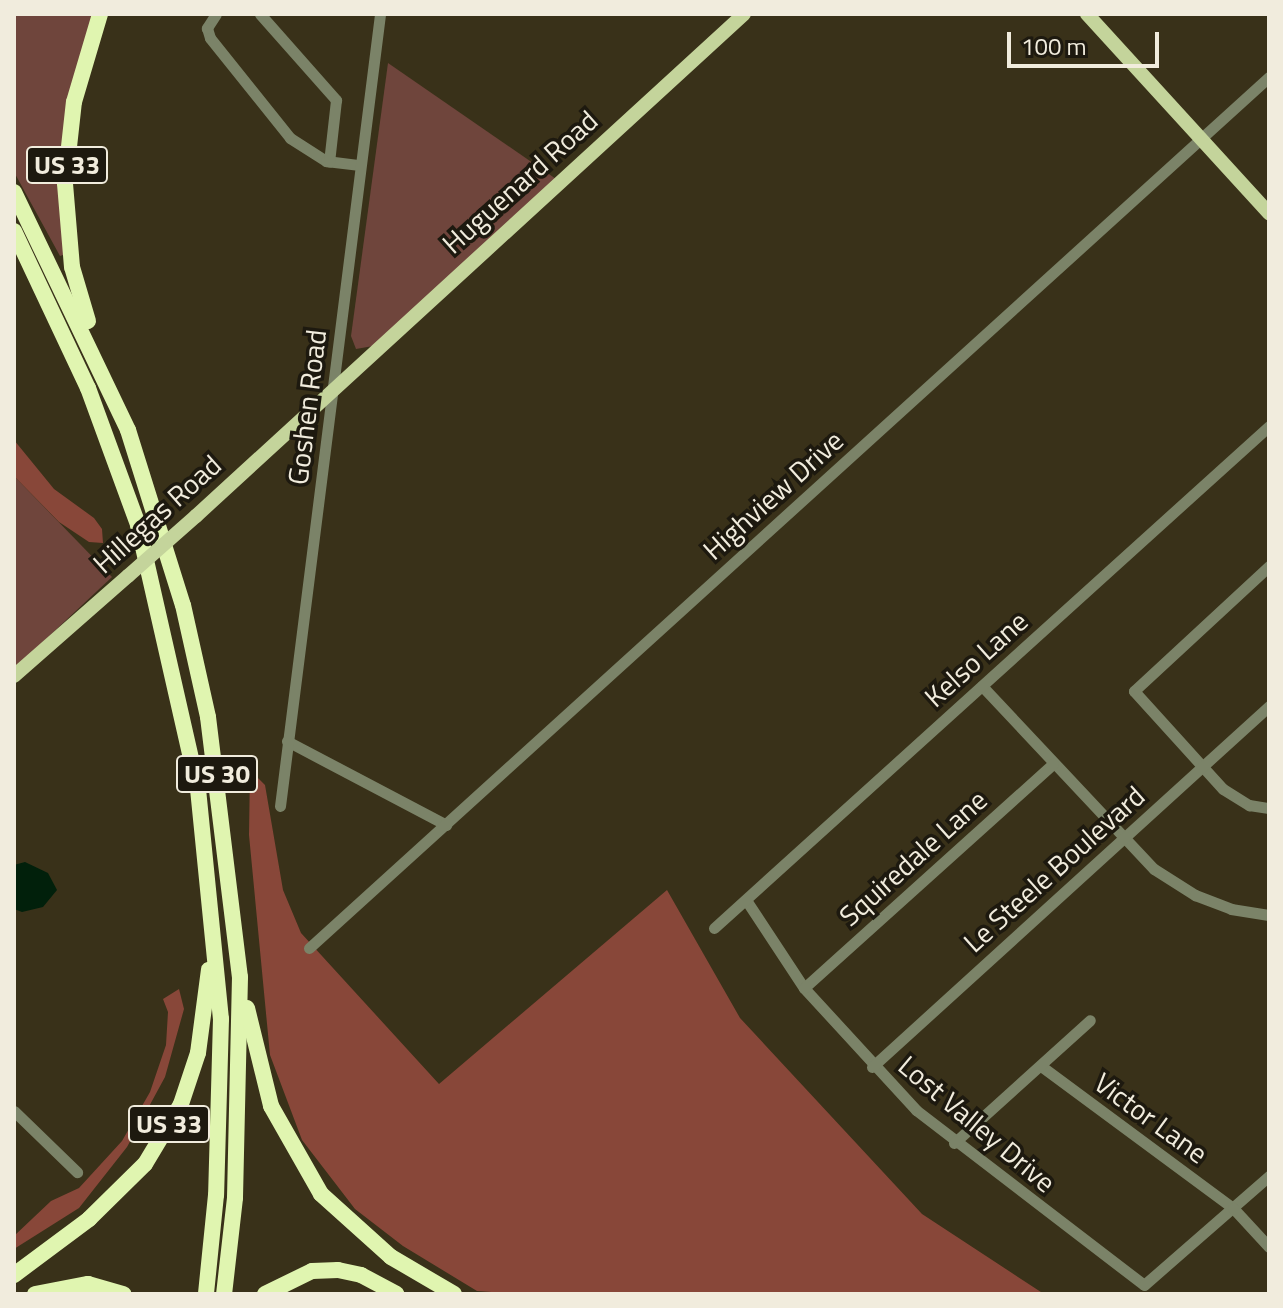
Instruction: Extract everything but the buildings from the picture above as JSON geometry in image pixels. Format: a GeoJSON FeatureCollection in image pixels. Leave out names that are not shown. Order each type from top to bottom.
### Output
{"type":"FeatureCollection","features":[{"type":"Feature","properties":{"kind":"highway","name":"US 33"},"geometry":{"type":"LineString","coordinates":[[100,14],[70,120],[66,212],[78,292],[109,384]]}},
{"type":"Feature","properties":{"kind":"highway","name":"US 30"},"geometry":{"type":"LineString","coordinates":[[14,192],[109,384],[159,524],[197,665],[221,796],[240,977],[271,1106],[321,1194],[391,1257],[454,1294]]}},
{"type":"Feature","properties":{"kind":"highway","name":"US 30"},"geometry":{"type":"LineString","coordinates":[[14,231],[77,363],[138,525],[194,765],[213,912],[221,1092],[206,1294]]}},
{"type":"Feature","properties":{"kind":"highway","name":"US 33"},"geometry":{"type":"LineString","coordinates":[[14,1275],[89,1219],[145,1164],[181,1104],[200,1038],[213,912]]}},
{"type":"Feature","properties":{"kind":"highway","name":"US 33"},"geometry":{"type":"LineString","coordinates":[[224,1294],[235,1198],[240,977]]}},
{"type":"Feature","properties":{"kind":"highway"},"geometry":{"type":"LineString","coordinates":[[265,1294],[312,1271],[338,1270],[361,1275],[396,1294]]}},
{"type":"Feature","properties":{"kind":"highway"},"geometry":{"type":"LineString","coordinates":[[35,1294],[88,1284],[124,1294]]}},
{"type":"Feature","properties":{"kind":"main road","name":"Huguenard Road"},"geometry":{"type":"LineString","coordinates":[[333,389],[744,14]]}},
{"type":"Feature","properties":{"kind":"main road"},"geometry":{"type":"LineString","coordinates":[[1087,14],[1269,213]]}},
{"type":"Feature","properties":{"kind":"main road","name":"Hillegas Road"},"geometry":{"type":"LineString","coordinates":[[14,676],[196,516],[333,389]]}},
{"type":"Feature","properties":{"kind":"street"},"geometry":{"type":"LineString","coordinates":[[216,14],[207,28],[210,38],[290,138],[329,162],[360,165]]}},
{"type":"Feature","properties":{"kind":"street"},"geometry":{"type":"LineString","coordinates":[[260,14],[336,100],[329,162]]}},
{"type":"Feature","properties":{"kind":"street","name":"Goshen Road"},"geometry":{"type":"LineString","coordinates":[[280,806],[380,14]]}},
{"type":"Feature","properties":{"kind":"street","name":"Highview Drive"},"geometry":{"type":"LineString","coordinates":[[309,948],[1269,77]]}},
{"type":"Feature","properties":{"kind":"street","name":"Kelso Lane"},"geometry":{"type":"LineString","coordinates":[[714,928],[1269,426]]}},
{"type":"Feature","properties":{"kind":"street"},"geometry":{"type":"LineString","coordinates":[[1269,566],[1134,691],[1200,769],[1249,805],[1269,808]]}},
{"type":"Feature","properties":{"kind":"street"},"geometry":{"type":"LineString","coordinates":[[982,686],[1122,840],[1195,895],[1231,909],[1269,915]]}},
{"type":"Feature","properties":{"kind":"street","name":"Le Steele Boulevard"},"geometry":{"type":"LineString","coordinates":[[872,1067],[1269,706]]}},
{"type":"Feature","properties":{"kind":"street"},"geometry":{"type":"LineString","coordinates":[[287,741],[446,825]]}},
{"type":"Feature","properties":{"kind":"street","name":"Squiredale Lane"},"geometry":{"type":"LineString","coordinates":[[804,988],[1053,764]]}},
{"type":"Feature","properties":{"kind":"street","name":"Lost Valley Drive"},"geometry":{"type":"LineString","coordinates":[[746,900],[804,988],[872,1067],[954,1143],[1144,1285],[1233,1208]]}},
{"type":"Feature","properties":{"kind":"street"},"geometry":{"type":"LineString","coordinates":[[954,1143],[1090,1020]]}},
{"type":"Feature","properties":{"kind":"street","name":"Victor Lane"},"geometry":{"type":"LineString","coordinates":[[1041,1066],[1233,1208],[1269,1247]]}},
{"type":"Feature","properties":{"kind":"street"},"geometry":{"type":"LineString","coordinates":[[14,1111],[77,1172]]}},
{"type":"Feature","properties":{"kind":"street"},"geometry":{"type":"LineString","coordinates":[[1233,1208],[1269,1176]]}},
{"type":"Feature","properties":{"kind":"shaded area"},"geometry":{"type":"Polygon","coordinates":[[[14,14],[96,14],[85,41],[66,254],[60,256],[14,172],[14,14]]]}},
{"type":"Feature","properties":{"kind":"shaded area"},"geometry":{"type":"Polygon","coordinates":[[[388,63],[556,179],[373,346],[356,349],[351,336],[388,63]]]}},
{"type":"Feature","properties":{"kind":"shaded area"},"geometry":{"type":"Polygon","coordinates":[[[14,440],[54,489],[94,518],[102,529],[103,543],[89,542],[59,522],[14,476],[14,440]]]}},
{"type":"Feature","properties":{"kind":"shaded area"},"geometry":{"type":"Polygon","coordinates":[[[14,476],[112,577],[14,669],[14,476]]]}},
{"type":"Feature","properties":{"kind":"shaded area"},"geometry":{"type":"Polygon","coordinates":[[[250,770],[265,785],[283,890],[301,933],[439,1084],[667,890],[740,1018],[922,1214],[1044,1294],[521,1294],[477,1291],[403,1246],[355,1209],[302,1140],[270,1055],[249,835],[250,770]]]}},
{"type":"Feature","properties":{"kind":"shaded area"},"geometry":{"type":"Polygon","coordinates":[[[25,862],[48,873],[57,890],[43,907],[22,912],[14,909],[14,865],[25,862]]]}},
{"type":"Feature","properties":{"kind":"shaded area"},"geometry":{"type":"Polygon","coordinates":[[[179,989],[184,1009],[165,1077],[127,1147],[79,1208],[14,1249],[14,1236],[51,1201],[79,1188],[122,1141],[150,1092],[166,1045],[168,1012],[163,999],[179,989]]]}}]}
